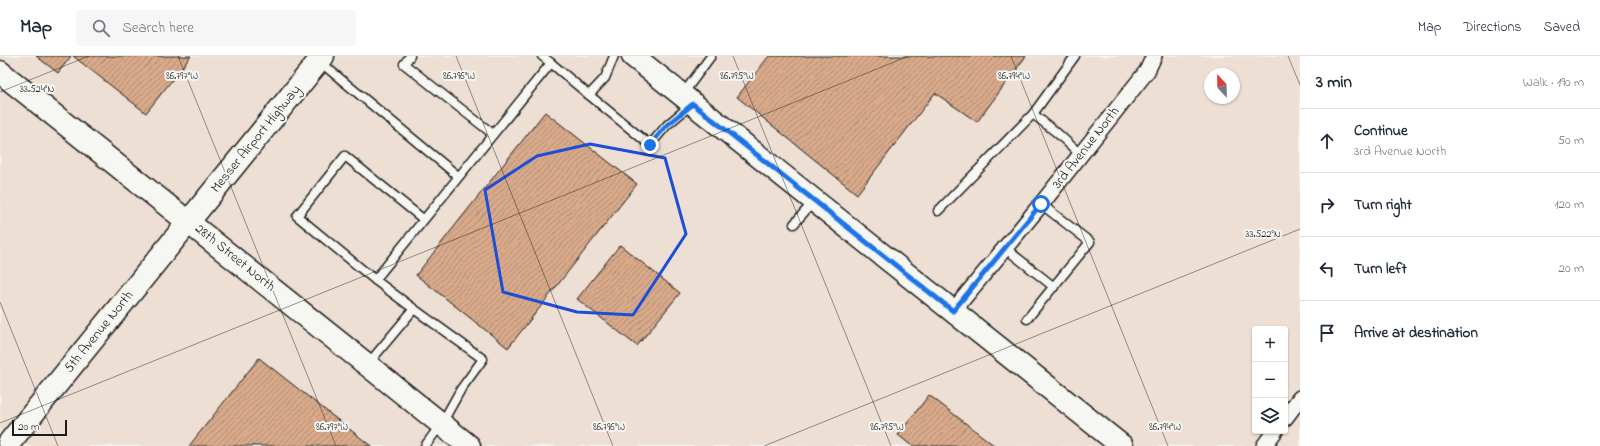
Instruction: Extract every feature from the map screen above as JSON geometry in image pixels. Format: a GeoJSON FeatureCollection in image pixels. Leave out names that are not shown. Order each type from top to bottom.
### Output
{"type":"FeatureCollection","features":[{"type":"Feature","properties":{"kind":"street"},"geometry":{"type":"LineString","coordinates":[[633,56],[1122,446]]}},
{"type":"Feature","properties":{"kind":"street","name":"3rd Avenue North"},"geometry":{"type":"LineString","coordinates":[[953,311],[1041,204],[1146,71],[1153,56]]}},
{"type":"Feature","properties":{"kind":"street","name":"Messer Airport Highway"},"geometry":{"type":"LineString","coordinates":[[189,222],[321,59]]}},
{"type":"Feature","properties":{"kind":"street","name":"28th Street North"},"geometry":{"type":"LineString","coordinates":[[0,72],[469,446]]}},
{"type":"Feature","properties":{"kind":"street","name":"5th Avenue North"},"geometry":{"type":"LineString","coordinates":[[9,443],[189,222]]}},
{"type":"Feature","properties":{"kind":"street"},"geometry":{"type":"LineString","coordinates":[[1288,414],[1300,398]]}},
{"type":"Feature","properties":{"kind":"street"},"geometry":{"type":"LineString","coordinates":[[1264,446],[1273,434]]}},
{"type":"Feature","properties":{"kind":"lane"},"geometry":{"type":"LineString","coordinates":[[410,56],[404,64],[493,134]]}},
{"type":"Feature","properties":{"kind":"lane"},"geometry":{"type":"LineString","coordinates":[[542,56],[650,145],[688,99],[711,56]]}},
{"type":"Feature","properties":{"kind":"lane"},"geometry":{"type":"LineString","coordinates":[[589,94],[605,78],[614,56]]}},
{"type":"Feature","properties":{"kind":"lane"},"geometry":{"type":"LineString","coordinates":[[938,211],[1033,114],[1075,56]]}},
{"type":"Feature","properties":{"kind":"lane"},"geometry":{"type":"LineString","coordinates":[[321,59],[458,176]]}},
{"type":"Feature","properties":{"kind":"lane"},"geometry":{"type":"LineString","coordinates":[[375,280],[551,63]]}},
{"type":"Feature","properties":{"kind":"lane"},"geometry":{"type":"LineString","coordinates":[[1033,114],[1080,154]]}},
{"type":"Feature","properties":{"kind":"lane"},"geometry":{"type":"LineString","coordinates":[[423,220],[345,156],[297,216],[375,280],[483,359],[461,389],[442,423],[426,446]]}},
{"type":"Feature","properties":{"kind":"lane"},"geometry":{"type":"LineString","coordinates":[[794,224],[815,200]]}},
{"type":"Feature","properties":{"kind":"lane"},"geometry":{"type":"LineString","coordinates":[[1027,319],[1090,242],[1041,204]]}},
{"type":"Feature","properties":{"kind":"lane"},"geometry":{"type":"LineString","coordinates":[[1005,248],[1054,286]]}},
{"type":"Feature","properties":{"kind":"lane"},"geometry":{"type":"LineString","coordinates":[[368,364],[414,309]]}},
{"type":"Feature","properties":{"kind":"highlighted area"},"geometry":{"type":"Polygon","coordinates":[[[590,144],[665,158],[686,234],[633,315],[577,312],[503,292],[485,190],[537,156],[590,144]]]}},
{"type":"Feature","properties":{"kind":"shaded area"},"geometry":{"type":"Polygon","coordinates":[[[0,56],[1300,56],[1300,446],[0,446],[0,56]]]}},
{"type":"Feature","properties":{"kind":"building"},"geometry":{"type":"Polygon","coordinates":[[[36,56],[71,56],[58,73],[36,56]]]}},
{"type":"Feature","properties":{"kind":"building"},"geometry":{"type":"Polygon","coordinates":[[[73,56],[191,56],[146,113],[73,56]]]}},
{"type":"Feature","properties":{"kind":"building"},"geometry":{"type":"Polygon","coordinates":[[[769,56],[1026,56],[977,122],[935,93],[857,194],[737,97],[769,56]]]}},
{"type":"Feature","properties":{"kind":"building"},"geometry":{"type":"Polygon","coordinates":[[[545,112],[637,184],[508,348],[416,275],[545,112]]]}},
{"type":"Feature","properties":{"kind":"building"},"geometry":{"type":"Polygon","coordinates":[[[620,245],[680,293],[637,346],[577,299],[620,245]]]}},
{"type":"Feature","properties":{"kind":"building"},"geometry":{"type":"Polygon","coordinates":[[[259,358],[371,446],[189,446],[259,358]]]}},
{"type":"Feature","properties":{"kind":"building"},"geometry":{"type":"Polygon","coordinates":[[[929,395],[995,446],[912,446],[898,435],[929,395]]]}},
{"type":"Feature","properties":{"kind":"route"},"geometry":{"type":"LineString","coordinates":[[650,145],[667,125],[693,104],[953,311],[1041,204]]}}]}
